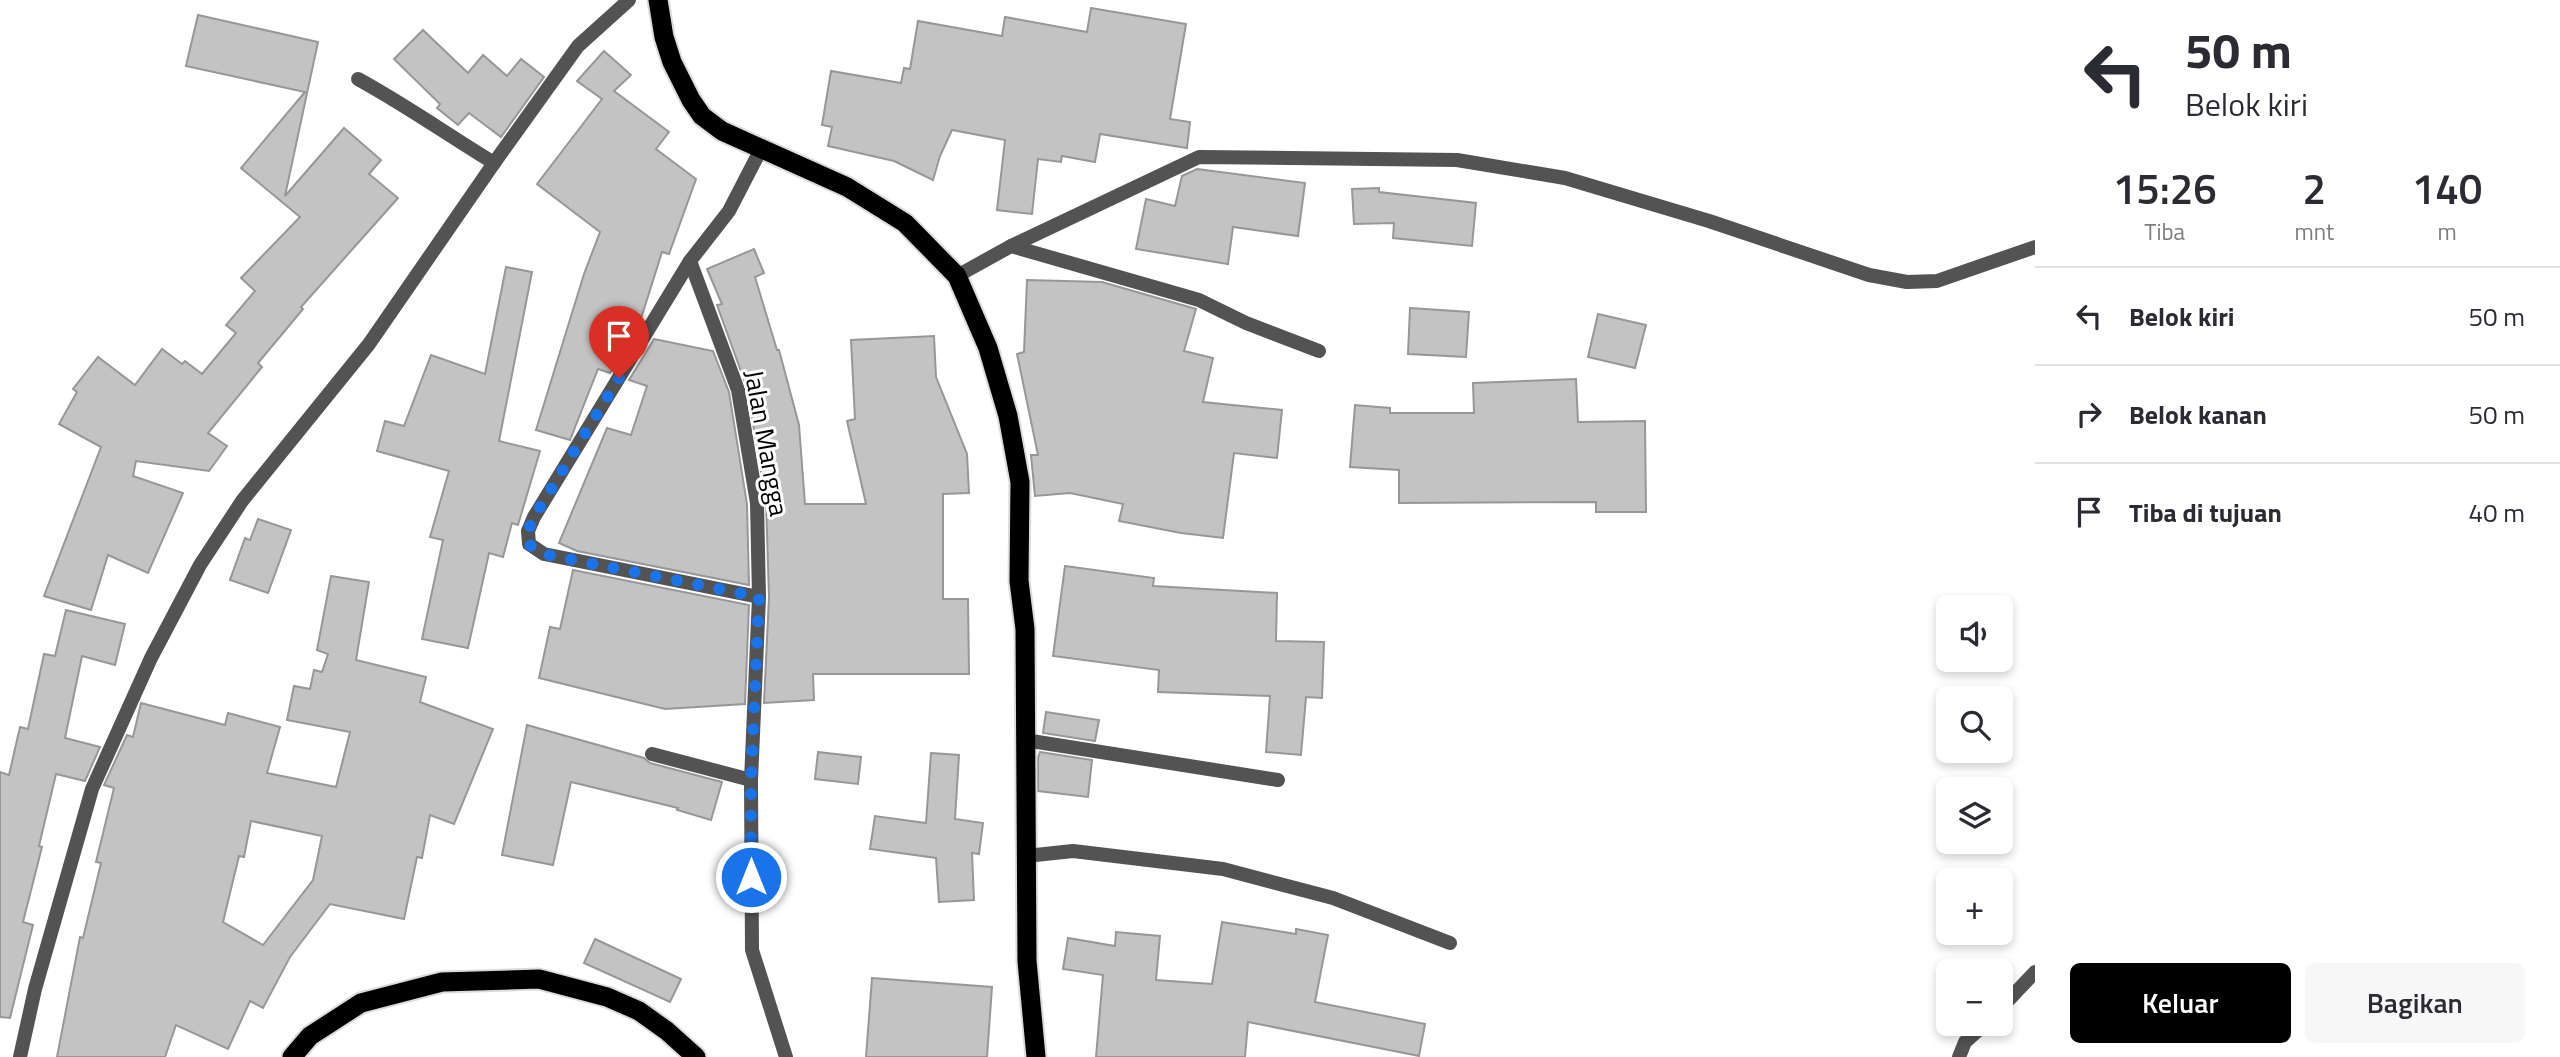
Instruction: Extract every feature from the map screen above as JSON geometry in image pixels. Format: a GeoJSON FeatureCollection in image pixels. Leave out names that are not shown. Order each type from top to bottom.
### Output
{"type":"FeatureCollection","features":[{"type":"Feature","properties":{"kind":"highway"},"geometry":{"type":"LineString","coordinates":[[658,0],[664,37],[672,62],[702,116],[722,131],[847,187],[905,223],[957,276],[991,359],[1008,416],[1020,482],[1019,581],[1025,629],[1027,961],[1036,1057]]}},
{"type":"Feature","properties":{"kind":"highway"},"geometry":{"type":"LineString","coordinates":[[292,1057],[310,1036],[361,1003],[442,982],[539,979],[607,997],[639,1011],[667,1031],[695,1057]]}},
{"type":"Feature","properties":{"kind":"street"},"geometry":{"type":"LineString","coordinates":[[20,1057],[35,989],[92,789],[151,658],[200,565],[242,501],[369,344],[578,46],[629,0]]}},
{"type":"Feature","properties":{"kind":"street"},"geometry":{"type":"LineString","coordinates":[[358,79],[494,163]]}},
{"type":"Feature","properties":{"kind":"street"},"geometry":{"type":"LineString","coordinates":[[759,597],[544,554],[528,544],[528,531],[690,261],[729,211],[761,149]]}},
{"type":"Feature","properties":{"kind":"street"},"geometry":{"type":"LineString","coordinates":[[957,276],[1012,246],[1199,157],[1457,160],[1565,178],[1709,221],[1869,275],[1908,282],[1937,281],[2035,247]]}},
{"type":"Feature","properties":{"kind":"street"},"geometry":{"type":"LineString","coordinates":[[1012,246],[1199,300],[1245,323],[1319,351]]}},
{"type":"Feature","properties":{"kind":"street","name":"Jalan Mangga"},"geometry":{"type":"LineString","coordinates":[[690,261],[738,390],[757,503],[759,597],[751,780],[752,950],[786,1057]]}},
{"type":"Feature","properties":{"kind":"street"},"geometry":{"type":"LineString","coordinates":[[1025,740],[1278,780]]}},
{"type":"Feature","properties":{"kind":"street"},"geometry":{"type":"LineString","coordinates":[[652,754],[751,780]]}},
{"type":"Feature","properties":{"kind":"street"},"geometry":{"type":"LineString","coordinates":[[1026,856],[1073,851],[1223,869],[1333,898],[1450,943]]}},
{"type":"Feature","properties":{"kind":"street"},"geometry":{"type":"LineString","coordinates":[[2013,995],[2035,972]]}},
{"type":"Feature","properties":{"kind":"street"},"geometry":{"type":"LineString","coordinates":[[1959,1057],[1965,1042],[1972,1036]]}},
{"type":"Feature","properties":{"kind":"building"},"geometry":{"type":"Polygon","coordinates":[[[1091,8],[1186,24],[1170,119],[1190,122],[1187,148],[1100,134],[1095,162],[1062,156],[1061,162],[1038,159],[1032,214],[997,210],[1005,140],[952,130],[933,180],[894,161],[828,146],[832,127],[822,125],[831,71],[901,83],[904,68],[910,69],[918,21],[1002,36],[1005,17],[1087,32],[1091,8]]]}},
{"type":"Feature","properties":{"kind":"building"},"geometry":{"type":"Polygon","coordinates":[[[198,15],[318,42],[285,196],[344,128],[381,160],[369,174],[398,198],[301,307],[303,309],[258,363],[262,367],[208,433],[227,446],[209,471],[136,461],[133,476],[183,493],[148,573],[108,555],[91,610],[44,596],[101,447],[59,424],[77,392],[73,389],[98,357],[135,385],[162,349],[182,364],[185,361],[202,374],[236,333],[226,325],[255,291],[241,278],[300,217],[241,168],[305,92],[186,66],[198,15]]]}},
{"type":"Feature","properties":{"kind":"building"},"geometry":{"type":"Polygon","coordinates":[[[423,30],[468,73],[483,55],[507,76],[521,59],[544,77],[501,137],[469,113],[458,125],[437,108],[440,104],[394,59],[423,30]]]}},
{"type":"Feature","properties":{"kind":"building"},"geometry":{"type":"Polygon","coordinates":[[[604,51],[631,75],[614,91],[669,132],[656,149],[696,179],[669,254],[662,252],[638,328],[610,373],[598,369],[570,440],[536,430],[584,274],[600,232],[537,184],[602,99],[577,81],[604,51]]]}},
{"type":"Feature","properties":{"kind":"building"},"geometry":{"type":"Polygon","coordinates":[[[1197,169],[1305,183],[1298,236],[1233,227],[1228,264],[1136,249],[1146,199],[1175,206],[1182,176],[1197,169]]]}},
{"type":"Feature","properties":{"kind":"building"},"geometry":{"type":"Polygon","coordinates":[[[1379,188],[1379,192],[1476,203],[1472,246],[1393,238],[1394,223],[1354,224],[1352,189],[1379,188]]]}},
{"type":"Feature","properties":{"kind":"building"},"geometry":{"type":"Polygon","coordinates":[[[754,249],[764,273],[755,277],[779,350],[799,425],[805,504],[866,504],[847,421],[855,419],[851,340],[934,336],[936,377],[967,454],[969,493],[943,494],[943,599],[968,599],[969,674],[813,674],[814,700],[764,703],[769,597],[766,501],[747,388],[717,305],[722,304],[707,269],[754,249]]]}},
{"type":"Feature","properties":{"kind":"building"},"geometry":{"type":"Polygon","coordinates":[[[506,267],[532,272],[499,441],[540,451],[518,525],[512,523],[503,557],[489,553],[468,648],[422,639],[443,540],[430,537],[449,471],[377,451],[385,421],[404,426],[431,355],[485,374],[506,267]]]}},
{"type":"Feature","properties":{"kind":"building"},"geometry":{"type":"Polygon","coordinates":[[[1027,280],[1102,282],[1196,309],[1184,351],[1213,358],[1203,402],[1282,410],[1277,458],[1234,453],[1223,538],[1119,521],[1123,504],[1070,493],[1035,496],[1031,455],[1038,455],[1017,354],[1024,352],[1027,280]]]}},
{"type":"Feature","properties":{"kind":"building"},"geometry":{"type":"Polygon","coordinates":[[[1410,308],[1469,312],[1466,357],[1408,354],[1410,308]]]}},
{"type":"Feature","properties":{"kind":"building"},"geometry":{"type":"Polygon","coordinates":[[[1598,314],[1646,325],[1635,368],[1588,357],[1598,314]]]}},
{"type":"Feature","properties":{"kind":"building"},"geometry":{"type":"Polygon","coordinates":[[[654,339],[713,351],[729,392],[747,504],[749,585],[577,551],[559,543],[607,428],[631,435],[647,386],[629,380],[654,339]]]}},
{"type":"Feature","properties":{"kind":"building"},"geometry":{"type":"Polygon","coordinates":[[[1576,379],[1578,422],[1645,421],[1646,512],[1596,512],[1596,502],[1399,503],[1399,470],[1350,467],[1355,405],[1390,408],[1390,413],[1474,413],[1473,383],[1576,379]]]}},
{"type":"Feature","properties":{"kind":"building"},"geometry":{"type":"Polygon","coordinates":[[[258,519],[291,530],[268,593],[230,580],[245,538],[250,540],[258,519]]]}},
{"type":"Feature","properties":{"kind":"building"},"geometry":{"type":"Polygon","coordinates":[[[1065,566],[1154,578],[1153,586],[1277,593],[1276,641],[1324,642],[1322,698],[1306,697],[1301,755],[1266,752],[1270,696],[1158,692],[1159,670],[1053,656],[1065,566]]]}},
{"type":"Feature","properties":{"kind":"building"},"geometry":{"type":"Polygon","coordinates":[[[573,570],[749,605],[745,704],[665,709],[539,678],[550,627],[560,629],[573,570]]]}},
{"type":"Feature","properties":{"kind":"building"},"geometry":{"type":"Polygon","coordinates":[[[331,576],[369,582],[356,660],[426,677],[420,702],[493,729],[454,824],[430,815],[422,858],[417,857],[404,919],[330,904],[290,957],[263,1008],[250,1001],[228,1049],[176,1025],[165,1057],[57,1057],[80,937],[83,938],[101,863],[96,862],[114,788],[104,785],[127,735],[133,737],[141,703],[225,725],[228,713],[280,727],[267,773],[336,787],[350,732],[287,720],[294,686],[310,689],[314,670],[322,672],[328,654],[317,650],[331,576]],[[251,821],[244,857],[239,856],[223,922],[263,945],[313,880],[322,836],[251,821]]]}},
{"type":"Feature","properties":{"kind":"building"},"geometry":{"type":"Polygon","coordinates":[[[66,610],[125,624],[115,665],[82,656],[65,738],[100,747],[85,781],[56,774],[39,846],[42,847],[23,922],[33,925],[10,1018],[0,1017],[0,772],[9,775],[20,727],[28,729],[44,654],[55,656],[66,610]]]}},
{"type":"Feature","properties":{"kind":"building"},"geometry":{"type":"Polygon","coordinates":[[[1046,712],[1099,720],[1095,741],[1043,733],[1046,712]]]}},
{"type":"Feature","properties":{"kind":"building"},"geometry":{"type":"Polygon","coordinates":[[[527,725],[722,782],[711,820],[677,810],[678,808],[571,782],[553,865],[502,855],[527,725]]]}},
{"type":"Feature","properties":{"kind":"building"},"geometry":{"type":"Polygon","coordinates":[[[818,752],[861,757],[858,784],[815,779],[818,752]]]}},
{"type":"Feature","properties":{"kind":"building"},"geometry":{"type":"Polygon","coordinates":[[[1040,752],[1092,760],[1088,797],[1038,791],[1040,752]]]}},
{"type":"Feature","properties":{"kind":"building"},"geometry":{"type":"Polygon","coordinates":[[[931,753],[959,755],[955,819],[983,823],[979,854],[972,853],[974,900],[939,902],[936,858],[870,849],[875,816],[926,823],[931,753]]]}},
{"type":"Feature","properties":{"kind":"building"},"geometry":{"type":"Polygon","coordinates":[[[1222,922],[1296,934],[1296,929],[1328,935],[1315,1002],[1425,1024],[1419,1056],[1248,1022],[1245,1057],[1096,1057],[1103,975],[1063,969],[1068,938],[1115,946],[1116,932],[1160,936],[1156,980],[1212,984],[1222,922]]]}},
{"type":"Feature","properties":{"kind":"building"},"geometry":{"type":"Polygon","coordinates":[[[595,939],[681,979],[670,1002],[584,963],[595,939]]]}},
{"type":"Feature","properties":{"kind":"building"},"geometry":{"type":"Polygon","coordinates":[[[872,978],[992,987],[987,1057],[866,1057],[872,978]]]}},
{"type":"Feature","properties":{"kind":"route"},"geometry":{"type":"LineString","coordinates":[[619,378],[534,517],[528,531],[528,544],[544,554],[759,597],[751,780],[751,877]]}}]}
